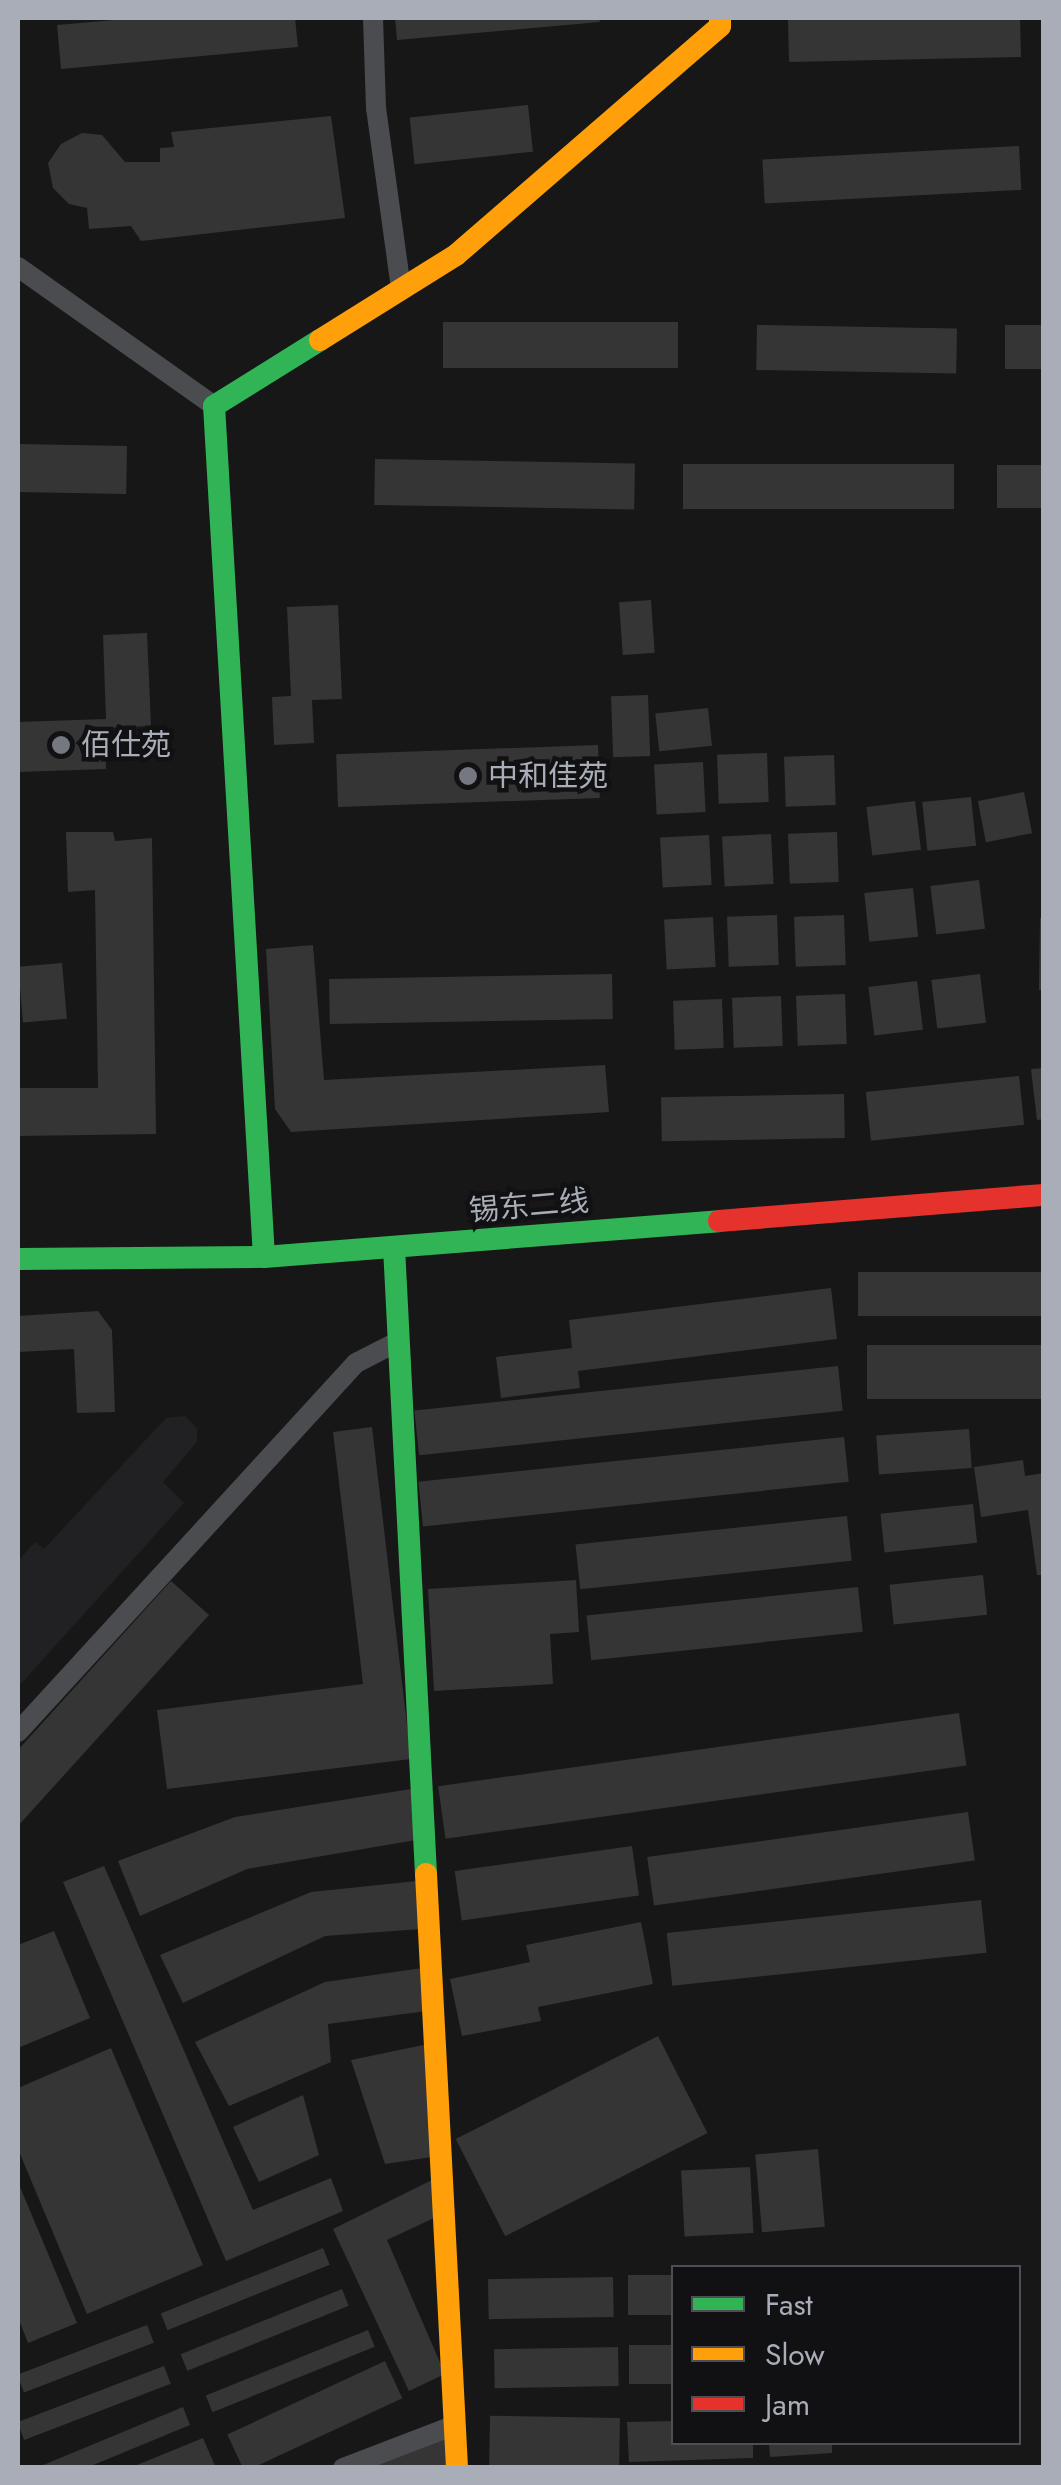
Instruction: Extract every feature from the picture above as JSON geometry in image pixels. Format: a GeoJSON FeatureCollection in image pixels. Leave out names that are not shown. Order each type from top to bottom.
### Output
{"type":"FeatureCollection","features":[{"type":"Feature","properties":{"kind":"street"},"geometry":{"type":"LineString","coordinates":[[373,18],[376,108],[401,289]]}},
{"type":"Feature","properties":{"kind":"street"},"geometry":{"type":"LineString","coordinates":[[214,406],[456,255],[720,26],[720,18]]}},
{"type":"Feature","properties":{"kind":"street"},"geometry":{"type":"LineString","coordinates":[[18,267],[214,406]]}},
{"type":"Feature","properties":{"kind":"street"},"geometry":{"type":"LineString","coordinates":[[214,406],[264,1257]]}},
{"type":"Feature","properties":{"kind":"street","name":"锡东二线"},"geometry":{"type":"LineString","coordinates":[[18,1258],[264,1257],[1044,1195]]}},
{"type":"Feature","properties":{"kind":"street"},"geometry":{"type":"LineString","coordinates":[[394,1247],[457,2468]]}},
{"type":"Feature","properties":{"kind":"street"},"geometry":{"type":"LineString","coordinates":[[18,1732],[356,1364],[399,1341]]}},
{"type":"Feature","properties":{"kind":"street"},"geometry":{"type":"LineString","coordinates":[[343,2468],[455,2425]]}},
{"type":"Feature","properties":{"kind":"shaded area"},"geometry":{"type":"Polygon","coordinates":[[[185,1416],[197,1428],[197,1442],[163,1482],[184,1503],[18,1687],[18,1561],[35,1542],[44,1549],[166,1418],[185,1416]]]}},
{"type":"Feature","properties":{"kind":"building"},"geometry":{"type":"Polygon","coordinates":[[[137,18],[295,18],[298,47],[61,69],[57,25],[137,18]]]}},
{"type":"Feature","properties":{"kind":"building"},"geometry":{"type":"Polygon","coordinates":[[[395,18],[599,18],[600,22],[397,40],[395,18]]]}},
{"type":"Feature","properties":{"kind":"building"},"geometry":{"type":"Polygon","coordinates":[[[1020,18],[1021,57],[789,62],[788,20],[1020,18]]]}},
{"type":"Feature","properties":{"kind":"building"},"geometry":{"type":"Polygon","coordinates":[[[528,105],[533,152],[415,164],[410,117],[528,105]]]}},
{"type":"Feature","properties":{"kind":"building"},"geometry":{"type":"Polygon","coordinates":[[[331,116],[345,218],[141,241],[131,226],[89,229],[87,208],[69,204],[53,188],[48,163],[61,144],[82,133],[102,135],[125,162],[160,162],[160,148],[174,147],[171,132],[331,116]]]}},
{"type":"Feature","properties":{"kind":"building"},"geometry":{"type":"Polygon","coordinates":[[[1019,146],[1021,190],[765,203],[762,159],[1019,146]]]}},
{"type":"Feature","properties":{"kind":"building"},"geometry":{"type":"Polygon","coordinates":[[[443,322],[678,322],[678,368],[443,368],[443,322]]]}},
{"type":"Feature","properties":{"kind":"building"},"geometry":{"type":"Polygon","coordinates":[[[757,325],[957,328],[956,373],[756,370],[757,325]]]}},
{"type":"Feature","properties":{"kind":"building"},"geometry":{"type":"Polygon","coordinates":[[[1005,325],[1044,325],[1044,369],[1005,369],[1005,325]]]}},
{"type":"Feature","properties":{"kind":"building"},"geometry":{"type":"Polygon","coordinates":[[[18,444],[127,446],[126,494],[18,492],[18,444]]]}},
{"type":"Feature","properties":{"kind":"building"},"geometry":{"type":"Polygon","coordinates":[[[375,459],[635,464],[634,510],[374,505],[375,459]]]}},
{"type":"Feature","properties":{"kind":"building"},"geometry":{"type":"Polygon","coordinates":[[[683,464],[954,464],[954,509],[683,509],[683,464]]]}},
{"type":"Feature","properties":{"kind":"building"},"geometry":{"type":"Polygon","coordinates":[[[997,465],[1044,465],[1044,508],[997,508],[997,465]]]}},
{"type":"Feature","properties":{"kind":"building"},"geometry":{"type":"Polygon","coordinates":[[[651,600],[655,653],[623,655],[619,602],[651,600]]]}},
{"type":"Feature","properties":{"kind":"building"},"geometry":{"type":"Polygon","coordinates":[[[338,605],[342,699],[312,700],[314,743],[274,745],[272,697],[291,696],[287,607],[338,605]]]}},
{"type":"Feature","properties":{"kind":"building"},"geometry":{"type":"Polygon","coordinates":[[[147,633],[151,726],[105,728],[106,769],[18,772],[18,722],[106,719],[103,635],[147,633]]]}},
{"type":"Feature","properties":{"kind":"building"},"geometry":{"type":"Polygon","coordinates":[[[648,695],[650,756],[613,757],[611,696],[648,695]]]}},
{"type":"Feature","properties":{"kind":"building"},"geometry":{"type":"Polygon","coordinates":[[[708,708],[712,746],[659,751],[655,714],[708,708]]]}},
{"type":"Feature","properties":{"kind":"building","name":"中和佳苑"},"geometry":{"type":"Polygon","coordinates":[[[598,745],[600,798],[338,807],[336,754],[598,745]]]}},
{"type":"Feature","properties":{"kind":"building"},"geometry":{"type":"Polygon","coordinates":[[[767,753],[769,802],[719,804],[717,755],[767,753]]]}},
{"type":"Feature","properties":{"kind":"building"},"geometry":{"type":"Polygon","coordinates":[[[834,755],[836,805],[786,807],[784,757],[834,755]]]}},
{"type":"Feature","properties":{"kind":"building"},"geometry":{"type":"Polygon","coordinates":[[[703,762],[706,812],[657,814],[654,765],[703,762]]]}},
{"type":"Feature","properties":{"kind":"building"},"geometry":{"type":"Polygon","coordinates":[[[1024,792],[1032,833],[986,842],[978,801],[1024,792]]]}},
{"type":"Feature","properties":{"kind":"building"},"geometry":{"type":"Polygon","coordinates":[[[971,797],[976,846],[927,851],[922,802],[971,797]]]}},
{"type":"Feature","properties":{"kind":"building"},"geometry":{"type":"Polygon","coordinates":[[[915,801],[921,850],[872,856],[866,807],[915,801]]]}},
{"type":"Feature","properties":{"kind":"building"},"geometry":{"type":"Polygon","coordinates":[[[66,832],[113,832],[115,841],[152,838],[156,1134],[18,1136],[18,1088],[98,1088],[95,890],[68,892],[66,832]]]}},
{"type":"Feature","properties":{"kind":"building"},"geometry":{"type":"Polygon","coordinates":[[[837,832],[839,882],[790,884],[788,834],[837,832]]]}},
{"type":"Feature","properties":{"kind":"building"},"geometry":{"type":"Polygon","coordinates":[[[771,834],[774,884],[725,886],[722,837],[771,834]]]}},
{"type":"Feature","properties":{"kind":"building"},"geometry":{"type":"Polygon","coordinates":[[[709,835],[712,885],[663,887],[660,838],[709,835]]]}},
{"type":"Feature","properties":{"kind":"building"},"geometry":{"type":"Polygon","coordinates":[[[979,880],[985,929],[936,935],[930,886],[979,880]]]}},
{"type":"Feature","properties":{"kind":"building"},"geometry":{"type":"Polygon","coordinates":[[[913,888],[918,937],[869,942],[864,893],[913,888]]]}},
{"type":"Feature","properties":{"kind":"building"},"geometry":{"type":"Polygon","coordinates":[[[777,915],[779,965],[729,967],[727,917],[777,915]]]}},
{"type":"Feature","properties":{"kind":"building"},"geometry":{"type":"Polygon","coordinates":[[[844,915],[846,965],[796,967],[794,917],[844,915]]]}},
{"type":"Feature","properties":{"kind":"building"},"geometry":{"type":"Polygon","coordinates":[[[713,917],[716,967],[667,969],[664,920],[713,917]]]}},
{"type":"Feature","properties":{"kind":"building"},"geometry":{"type":"Polygon","coordinates":[[[1040,918],[1044,918],[1044,990],[1039,990],[1040,918]]]}},
{"type":"Feature","properties":{"kind":"building"},"geometry":{"type":"Polygon","coordinates":[[[313,945],[324,1080],[605,1065],[609,1112],[291,1132],[275,1109],[266,949],[313,945]]]}},
{"type":"Feature","properties":{"kind":"building"},"geometry":{"type":"Polygon","coordinates":[[[62,963],[67,1019],[23,1023],[18,967],[62,963]]]}},
{"type":"Feature","properties":{"kind":"building"},"geometry":{"type":"Polygon","coordinates":[[[612,974],[613,1019],[330,1024],[329,979],[612,974]]]}},
{"type":"Feature","properties":{"kind":"building"},"geometry":{"type":"Polygon","coordinates":[[[980,974],[986,1023],[937,1029],[931,980],[980,974]]]}},
{"type":"Feature","properties":{"kind":"building"},"geometry":{"type":"Polygon","coordinates":[[[917,981],[923,1030],[874,1036],[868,987],[917,981]]]}},
{"type":"Feature","properties":{"kind":"building"},"geometry":{"type":"Polygon","coordinates":[[[845,994],[847,1044],[798,1046],[796,996],[845,994]]]}},
{"type":"Feature","properties":{"kind":"building"},"geometry":{"type":"Polygon","coordinates":[[[781,996],[783,1046],[734,1048],[732,998],[781,996]]]}},
{"type":"Feature","properties":{"kind":"building"},"geometry":{"type":"Polygon","coordinates":[[[722,999],[724,1048],[675,1050],[673,1001],[722,999]]]}},
{"type":"Feature","properties":{"kind":"building"},"geometry":{"type":"Polygon","coordinates":[[[1044,1068],[1044,1119],[1037,1120],[1031,1069],[1044,1068]]]}},
{"type":"Feature","properties":{"kind":"building"},"geometry":{"type":"Polygon","coordinates":[[[1019,1076],[1024,1125],[871,1141],[866,1092],[1019,1076]]]}},
{"type":"Feature","properties":{"kind":"building"},"geometry":{"type":"Polygon","coordinates":[[[844,1094],[845,1138],[662,1141],[661,1097],[844,1094]]]}},
{"type":"Feature","properties":{"kind":"building"},"geometry":{"type":"Polygon","coordinates":[[[858,1272],[1044,1272],[1044,1316],[858,1316],[858,1272]]]}},
{"type":"Feature","properties":{"kind":"building"},"geometry":{"type":"Polygon","coordinates":[[[831,1288],[837,1339],[578,1371],[580,1388],[501,1398],[496,1357],[572,1348],[569,1320],[831,1288]]]}},
{"type":"Feature","properties":{"kind":"building"},"geometry":{"type":"Polygon","coordinates":[[[98,1311],[112,1330],[115,1412],[77,1413],[74,1349],[18,1352],[18,1316],[98,1311]]]}},
{"type":"Feature","properties":{"kind":"building"},"geometry":{"type":"Polygon","coordinates":[[[867,1345],[1044,1345],[1044,1399],[867,1399],[867,1345]]]}},
{"type":"Feature","properties":{"kind":"building"},"geometry":{"type":"Polygon","coordinates":[[[838,1366],[843,1411],[419,1455],[414,1411],[838,1366]]]}},
{"type":"Feature","properties":{"kind":"building"},"geometry":{"type":"Polygon","coordinates":[[[372,1427],[411,1759],[167,1789],[157,1710],[363,1684],[333,1432],[372,1427]]]}},
{"type":"Feature","properties":{"kind":"building"},"geometry":{"type":"Polygon","coordinates":[[[969,1429],[972,1468],[879,1474],[876,1435],[969,1429]]]}},
{"type":"Feature","properties":{"kind":"building"},"geometry":{"type":"Polygon","coordinates":[[[844,1437],[849,1482],[423,1526],[418,1482],[844,1437]]]}},
{"type":"Feature","properties":{"kind":"building"},"geometry":{"type":"Polygon","coordinates":[[[1023,1460],[1025,1476],[1044,1473],[1044,1575],[1037,1575],[1028,1510],[981,1517],[974,1467],[1023,1460]]]}},
{"type":"Feature","properties":{"kind":"building"},"geometry":{"type":"Polygon","coordinates":[[[973,1504],[977,1543],[885,1553],[881,1514],[973,1504]]]}},
{"type":"Feature","properties":{"kind":"building"},"geometry":{"type":"Polygon","coordinates":[[[847,1516],[852,1561],[580,1589],[575,1545],[847,1516]]]}},
{"type":"Feature","properties":{"kind":"building"},"geometry":{"type":"Polygon","coordinates":[[[983,1575],[987,1615],[894,1625],[890,1585],[983,1575]]]}},
{"type":"Feature","properties":{"kind":"building"},"geometry":{"type":"Polygon","coordinates":[[[576,1580],[579,1632],[550,1634],[553,1684],[434,1691],[428,1589],[576,1580]]]}},
{"type":"Feature","properties":{"kind":"building"},"geometry":{"type":"Polygon","coordinates":[[[171,1581],[209,1615],[18,1826],[18,1750],[171,1581]]]}},
{"type":"Feature","properties":{"kind":"building"},"geometry":{"type":"Polygon","coordinates":[[[858,1587],[863,1632],[591,1660],[586,1616],[858,1587]]]}},
{"type":"Feature","properties":{"kind":"building"},"geometry":{"type":"Polygon","coordinates":[[[959,1713],[966,1765],[445,1839],[438,1786],[959,1713]]]}},
{"type":"Feature","properties":{"kind":"building"},"geometry":{"type":"Polygon","coordinates":[[[411,1789],[416,1840],[247,1869],[140,1916],[118,1861],[235,1817],[411,1789]]]}},
{"type":"Feature","properties":{"kind":"building"},"geometry":{"type":"Polygon","coordinates":[[[968,1812],[975,1861],[654,1906],[647,1857],[968,1812]]]}},
{"type":"Feature","properties":{"kind":"building"},"geometry":{"type":"Polygon","coordinates":[[[632,1846],[639,1896],[462,1920],[455,1871],[632,1846]]]}},
{"type":"Feature","properties":{"kind":"building"},"geometry":{"type":"Polygon","coordinates":[[[104,1866],[253,2210],[331,2178],[343,2211],[226,2261],[63,1882],[104,1866]]]}},
{"type":"Feature","properties":{"kind":"building"},"geometry":{"type":"Polygon","coordinates":[[[417,1881],[421,1929],[325,1936],[183,2003],[160,1955],[311,1892],[417,1881]]]}},
{"type":"Feature","properties":{"kind":"building"},"geometry":{"type":"Polygon","coordinates":[[[981,1900],[987,1953],[672,1986],[667,1933],[981,1900]]]}},
{"type":"Feature","properties":{"kind":"building"},"geometry":{"type":"Polygon","coordinates":[[[641,1922],[653,1984],[538,2007],[541,2021],[462,2036],[450,1979],[530,1962],[526,1945],[641,1922]]]}},
{"type":"Feature","properties":{"kind":"building"},"geometry":{"type":"Polygon","coordinates":[[[54,1931],[90,2018],[18,2048],[18,1945],[54,1931]]]}},
{"type":"Feature","properties":{"kind":"building"},"geometry":{"type":"Polygon","coordinates":[[[422,1968],[427,2011],[328,2024],[331,2062],[229,2106],[195,2042],[325,1982],[422,1968]]]}},
{"type":"Feature","properties":{"kind":"building"},"geometry":{"type":"Polygon","coordinates":[[[658,2036],[707,2133],[505,2236],[456,2139],[658,2036]]]}},
{"type":"Feature","properties":{"kind":"building"},"geometry":{"type":"Polygon","coordinates":[[[428,2044],[432,2157],[385,2164],[351,2060],[428,2044]]]}},
{"type":"Feature","properties":{"kind":"building"},"geometry":{"type":"Polygon","coordinates":[[[111,2048],[203,2265],[87,2314],[18,2149],[18,2088],[111,2048]]]}},
{"type":"Feature","properties":{"kind":"building"},"geometry":{"type":"Polygon","coordinates":[[[303,2095],[319,2155],[259,2182],[233,2127],[303,2095]]]}},
{"type":"Feature","properties":{"kind":"building"},"geometry":{"type":"Polygon","coordinates":[[[818,2149],[825,2227],[762,2232],[755,2154],[818,2149]]]}},
{"type":"Feature","properties":{"kind":"building"},"geometry":{"type":"Polygon","coordinates":[[[750,2167],[753,2233],[685,2237],[681,2171],[750,2167]]]}},
{"type":"Feature","properties":{"kind":"building"},"geometry":{"type":"Polygon","coordinates":[[[434,2179],[434,2218],[387,2240],[445,2374],[409,2391],[333,2229],[434,2179]]]}},
{"type":"Feature","properties":{"kind":"building"},"geometry":{"type":"Polygon","coordinates":[[[18,2182],[77,2323],[28,2343],[18,2317],[18,2182]]]}},
{"type":"Feature","properties":{"kind":"building"},"geometry":{"type":"Polygon","coordinates":[[[323,2248],[330,2265],[167,2330],[161,2314],[323,2248]]]}},
{"type":"Feature","properties":{"kind":"building"},"geometry":{"type":"Polygon","coordinates":[[[628,2275],[671,2275],[671,2315],[628,2315],[628,2275]]]}},
{"type":"Feature","properties":{"kind":"building"},"geometry":{"type":"Polygon","coordinates":[[[613,2277],[614,2317],[489,2319],[488,2279],[613,2277]]]}},
{"type":"Feature","properties":{"kind":"building"},"geometry":{"type":"Polygon","coordinates":[[[342,2289],[349,2306],[187,2371],[181,2354],[342,2289]]]}},
{"type":"Feature","properties":{"kind":"building"},"geometry":{"type":"Polygon","coordinates":[[[147,2325],[154,2343],[24,2393],[18,2375],[147,2325]]]}},
{"type":"Feature","properties":{"kind":"building"},"geometry":{"type":"Polygon","coordinates":[[[368,2330],[375,2347],[212,2412],[206,2396],[368,2330]]]}},
{"type":"Feature","properties":{"kind":"building"},"geometry":{"type":"Polygon","coordinates":[[[629,2345],[671,2345],[671,2384],[629,2384],[629,2345]]]}},
{"type":"Feature","properties":{"kind":"building"},"geometry":{"type":"Polygon","coordinates":[[[618,2347],[619,2386],[495,2388],[494,2349],[618,2347]]]}},
{"type":"Feature","properties":{"kind":"building"},"geometry":{"type":"Polygon","coordinates":[[[385,2361],[402,2398],[253,2468],[243,2468],[227,2435],[385,2361]]]}},
{"type":"Feature","properties":{"kind":"building"},"geometry":{"type":"Polygon","coordinates":[[[164,2366],[171,2384],[24,2440],[18,2422],[164,2366]]]}},
{"type":"Feature","properties":{"kind":"building"},"geometry":{"type":"Polygon","coordinates":[[[183,2407],[190,2425],[86,2468],[36,2468],[183,2407]]]}},
{"type":"Feature","properties":{"kind":"building"},"geometry":{"type":"Polygon","coordinates":[[[490,2416],[620,2418],[619,2468],[489,2466],[490,2416]]]}},
{"type":"Feature","properties":{"kind":"building"},"geometry":{"type":"Polygon","coordinates":[[[671,2421],[671,2445],[753,2445],[753,2458],[629,2462],[627,2422],[671,2421]]]}},
{"type":"Feature","properties":{"kind":"building"},"geometry":{"type":"Polygon","coordinates":[[[448,2436],[449,2468],[368,2467],[448,2436]]]}},
{"type":"Feature","properties":{"kind":"building"},"geometry":{"type":"Polygon","coordinates":[[[203,2438],[216,2468],[132,2468],[132,2467],[203,2438]]]}},
{"type":"Feature","properties":{"kind":"building"},"geometry":{"type":"Polygon","coordinates":[[[769,2445],[832,2445],[832,2453],[770,2457],[769,2445]]]}},
{"type":"Feature","properties":{"kind":"traffic: fast"},"geometry":{"type":"LineString","coordinates":[[264,1257],[214,406],[320,340]]}},
{"type":"Feature","properties":{"kind":"traffic: fast"},"geometry":{"type":"LineString","coordinates":[[18,1259],[264,1257],[719,1221]]}},
{"type":"Feature","properties":{"kind":"traffic: fast"},"geometry":{"type":"LineString","coordinates":[[394,1247],[426,1874]]}},
{"type":"Feature","properties":{"kind":"traffic: slow"},"geometry":{"type":"LineString","coordinates":[[320,340],[456,255],[720,26],[720,18]]}},
{"type":"Feature","properties":{"kind":"traffic: slow"},"geometry":{"type":"LineString","coordinates":[[426,1874],[457,2468]]}},
{"type":"Feature","properties":{"kind":"traffic: jam"},"geometry":{"type":"LineString","coordinates":[[719,1221],[1044,1195]]}},
{"type":"Feature","properties":{"kind":"place","name":"佰仕苑"},"geometry":{"type":"Point","coordinates":[61,745]}},
{"type":"Feature","properties":{"kind":"place","name":"中和佳苑"},"geometry":{"type":"Point","coordinates":[468,776]}}]}
